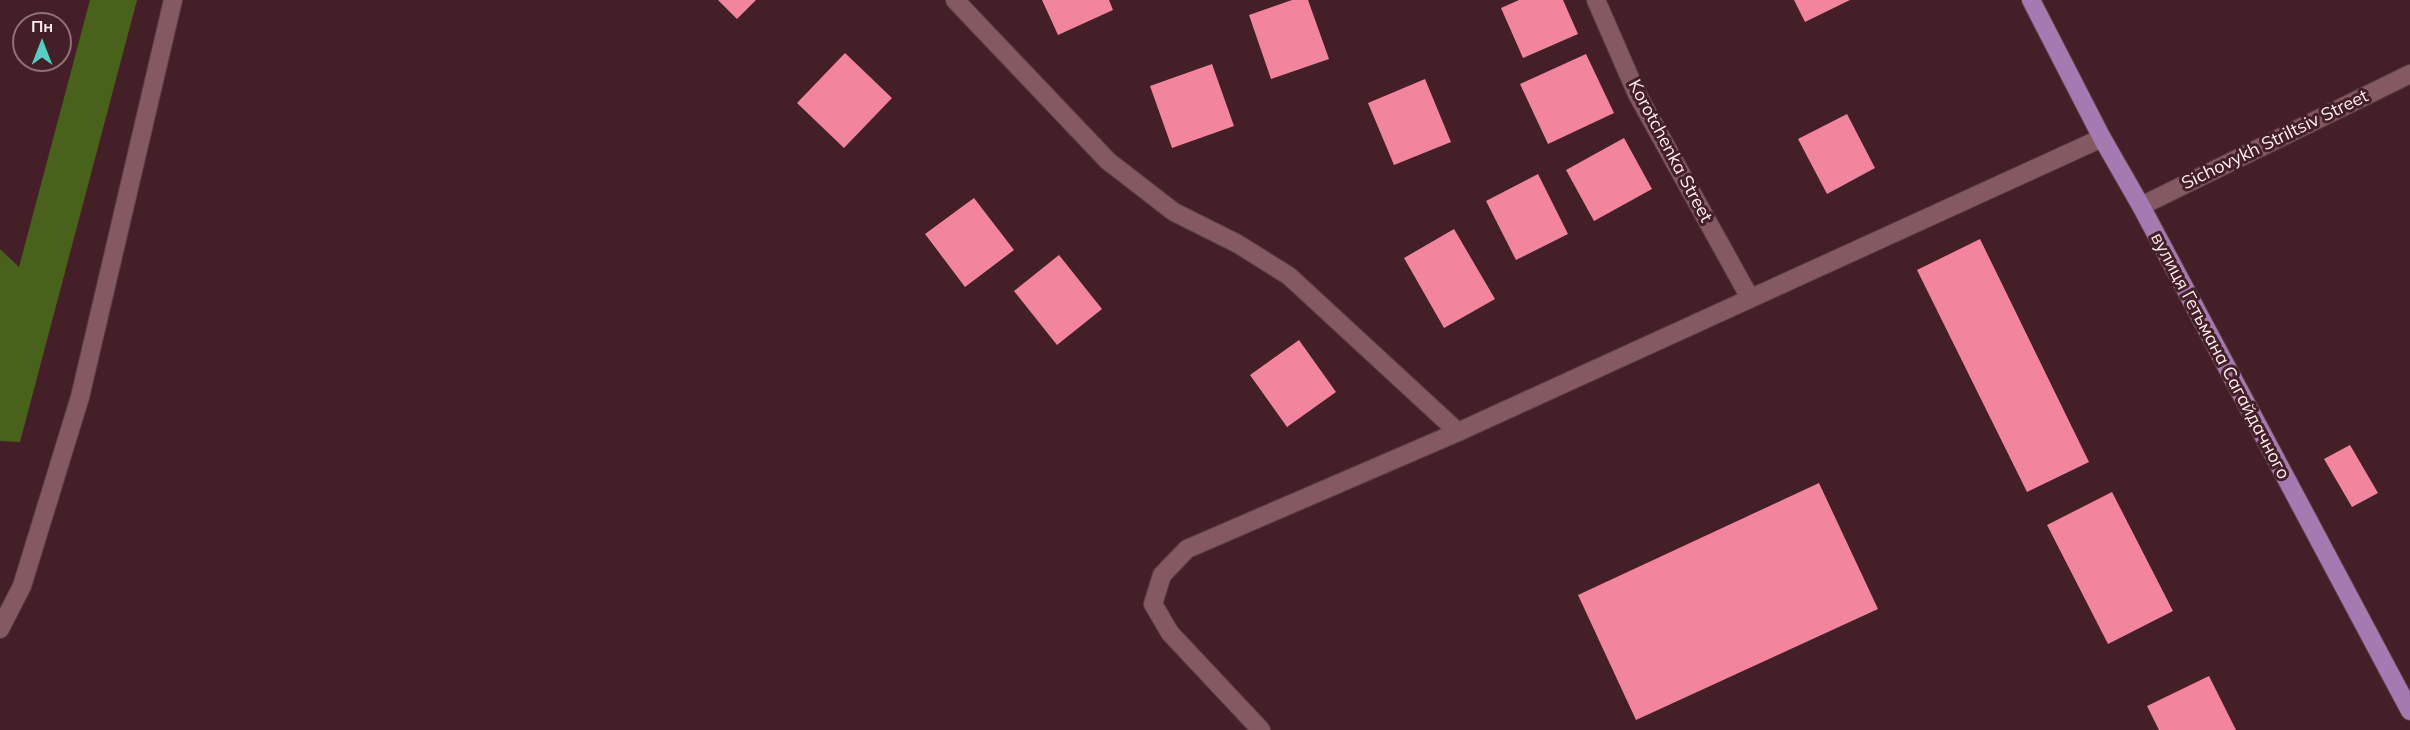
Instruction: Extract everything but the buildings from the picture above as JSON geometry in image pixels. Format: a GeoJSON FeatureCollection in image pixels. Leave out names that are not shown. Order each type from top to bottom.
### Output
{"type":"FeatureCollection","features":[{"type":"Feature","properties":{"kind":"main road","name":"вулиця Гетьмана Сагайдачного"},"geometry":{"type":"LineString","coordinates":[[2031,0],[2102,138],[2410,711]]}},
{"type":"Feature","properties":{"kind":"street"},"geometry":{"type":"LineString","coordinates":[[0,629],[22,586],[80,397],[173,0]]}},
{"type":"Feature","properties":{"kind":"street"},"geometry":{"type":"LineString","coordinates":[[955,0],[1107,161],[1174,212],[1238,244],[1289,276],[1458,432]]}},
{"type":"Feature","properties":{"kind":"street","name":"Korotchenka Street"},"geometry":{"type":"LineString","coordinates":[[1596,0],[1637,94],[1750,298]]}},
{"type":"Feature","properties":{"kind":"street","name":"Sichovykh Striltsiv Street"},"geometry":{"type":"LineString","coordinates":[[2140,206],[2410,74]]}},
{"type":"Feature","properties":{"kind":"street"},"geometry":{"type":"LineString","coordinates":[[1261,730],[1170,633],[1153,604],[1162,575],[1187,549],[1458,432],[2102,138]]}},
{"type":"Feature","properties":{"kind":"green space"},"geometry":{"type":"Polygon","coordinates":[[[90,0],[137,0],[20,442],[0,441],[0,249],[19,267],[90,0]]]}}]}
